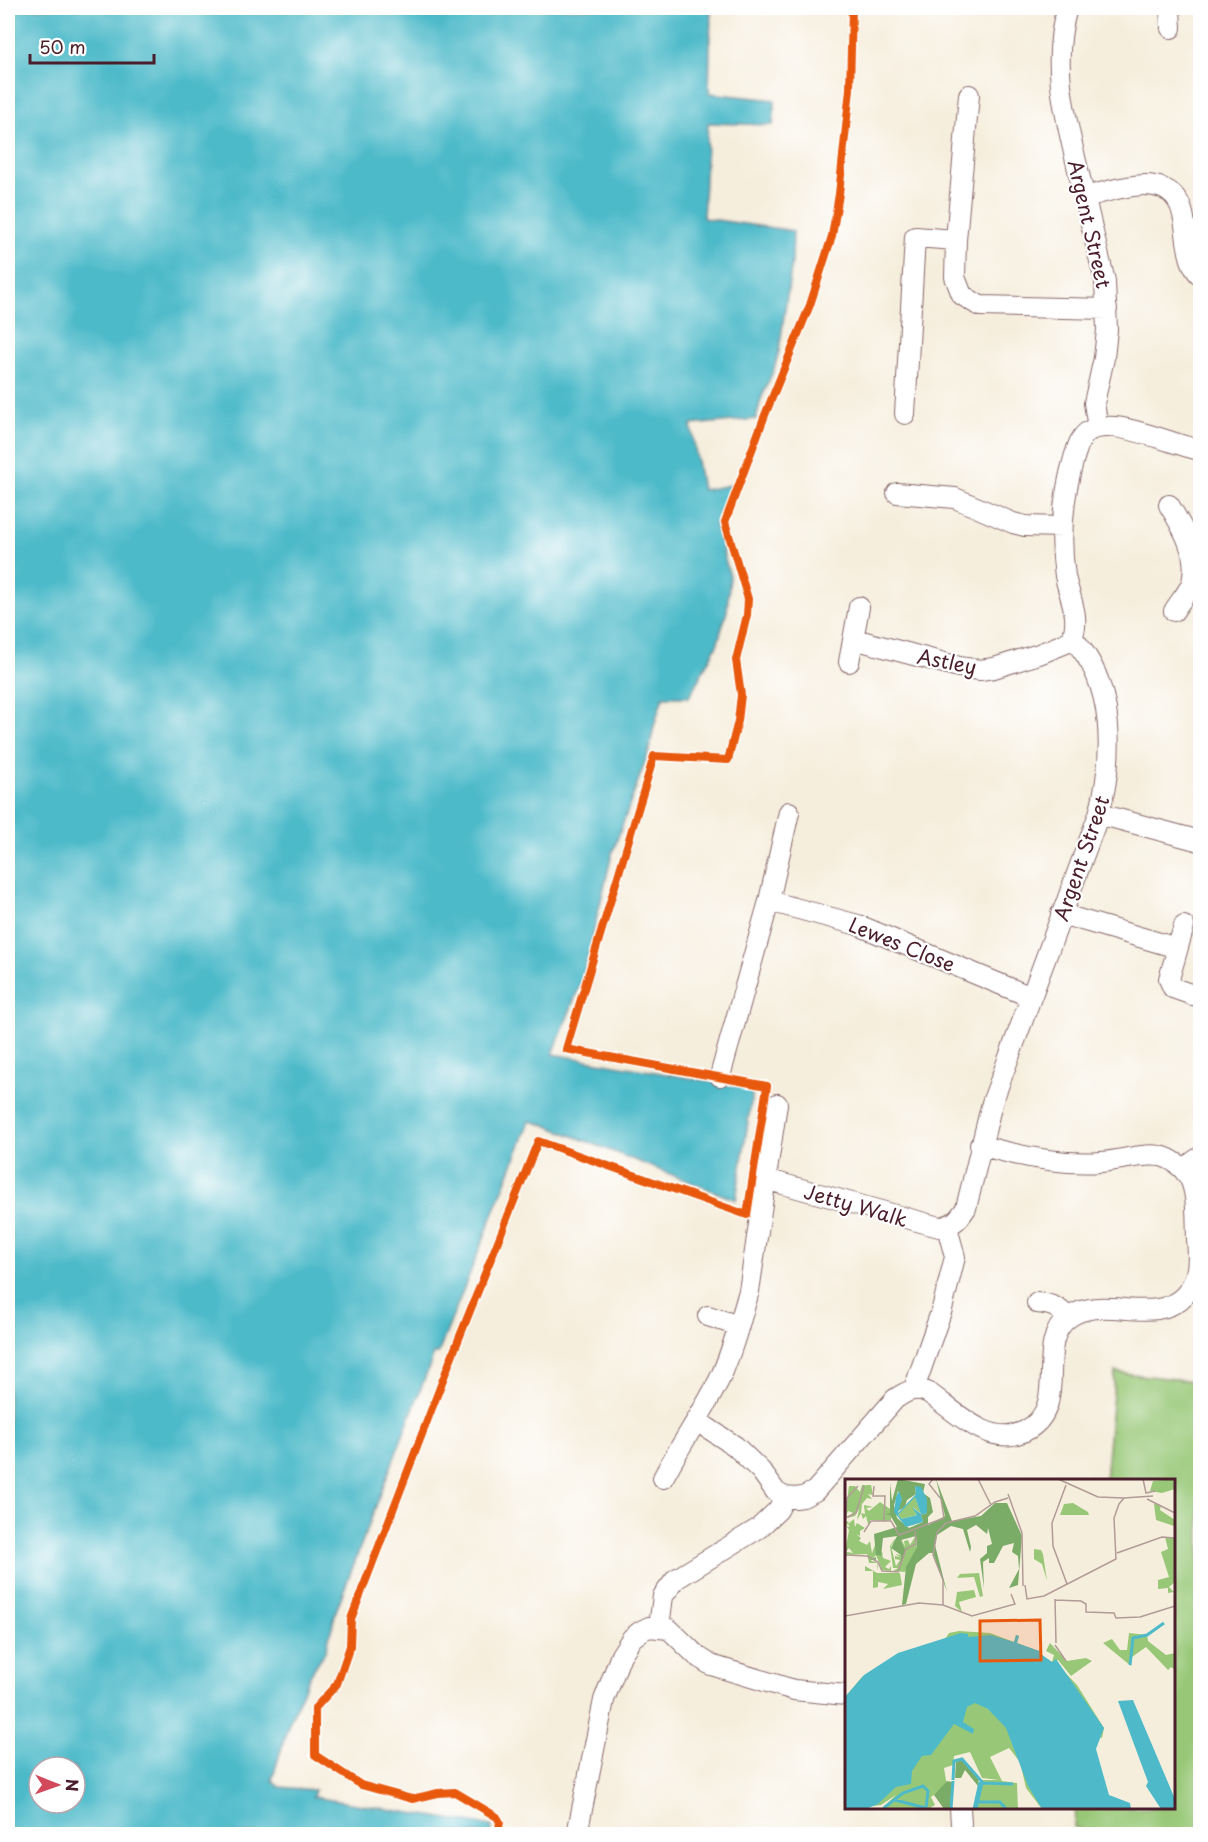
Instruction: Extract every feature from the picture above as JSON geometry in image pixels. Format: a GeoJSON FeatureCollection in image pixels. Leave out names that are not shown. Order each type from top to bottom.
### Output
{"type":"FeatureCollection","features":[{"type":"Feature","properties":{"kind":"street","name":"Argent Street"},"geometry":{"type":"LineString","coordinates":[[1067,8],[1059,45],[1061,102],[1105,281],[1107,309],[1104,358],[1094,403],[1098,428]]}},
{"type":"Feature","properties":{"kind":"street"},"geometry":{"type":"LineString","coordinates":[[1170,8],[1171,28]]}},
{"type":"Feature","properties":{"kind":"street"},"geometry":{"type":"LineString","coordinates":[[969,96],[955,277],[963,295],[980,306],[1107,309]]}},
{"type":"Feature","properties":{"kind":"street"},"geometry":{"type":"LineString","coordinates":[[1085,197],[1146,185],[1158,186],[1167,190],[1177,200],[1183,213],[1189,257],[1200,275]]}},
{"type":"Feature","properties":{"kind":"street"},"geometry":{"type":"LineString","coordinates":[[905,414],[915,237],[957,240]]}},
{"type":"Feature","properties":{"kind":"street"},"geometry":{"type":"LineString","coordinates":[[1072,638],[1077,629],[1062,553],[1062,527],[1066,491],[1079,443],[1089,431],[1109,426],[1200,450]]}},
{"type":"Feature","properties":{"kind":"street"},"geometry":{"type":"LineString","coordinates":[[897,493],[955,498],[1013,523],[1025,526],[1062,527]]}},
{"type":"Feature","properties":{"kind":"street"},"geometry":{"type":"LineString","coordinates":[[1169,505],[1186,533],[1196,556],[1192,583],[1174,611]]}},
{"type":"Feature","properties":{"kind":"street"},"geometry":{"type":"LineString","coordinates":[[849,662],[859,607]]}},
{"type":"Feature","properties":{"kind":"street","name":"Argent Street"},"geometry":{"type":"LineString","coordinates":[[947,1227],[961,1217],[966,1208],[992,1103],[1099,814],[1108,768],[1107,724],[1102,693],[1095,670],[1088,656],[1072,638]]}},
{"type":"Feature","properties":{"kind":"street","name":"Astley"},"geometry":{"type":"LineString","coordinates":[[854,639],[959,667],[980,670],[1039,654],[1066,643],[1072,638]]}},
{"type":"Feature","properties":{"kind":"street"},"geometry":{"type":"LineString","coordinates":[[720,1076],[769,901],[789,812]]}},
{"type":"Feature","properties":{"kind":"street"},"geometry":{"type":"LineString","coordinates":[[1099,814],[1200,841]]}},
{"type":"Feature","properties":{"kind":"street","name":"Lewes Close"},"geometry":{"type":"LineString","coordinates":[[769,901],[858,925],[1031,997]]}},
{"type":"Feature","properties":{"kind":"street"},"geometry":{"type":"LineString","coordinates":[[1061,914],[1177,948]]}},
{"type":"Feature","properties":{"kind":"street"},"geometry":{"type":"LineString","coordinates":[[1184,926],[1169,979],[1173,988],[1193,995]]}},
{"type":"Feature","properties":{"kind":"street"},"geometry":{"type":"LineString","coordinates":[[663,1478],[675,1453],[697,1421],[721,1375],[739,1326],[749,1291],[777,1104]]}},
{"type":"Feature","properties":{"kind":"street"},"geometry":{"type":"LineString","coordinates":[[697,1421],[735,1446],[761,1471],[776,1492],[785,1497],[803,1497],[815,1491],[895,1399],[906,1391],[922,1389],[979,1429],[1004,1435],[1018,1434],[1040,1420],[1047,1407],[1050,1395],[1053,1343],[1059,1328],[1068,1318],[1083,1310],[1096,1308],[1152,1310],[1163,1308],[1182,1298],[1189,1290],[1198,1270],[1193,1190],[1190,1179],[1183,1169],[1169,1159],[1160,1156],[1104,1162],[1058,1162],[980,1145]]}},
{"type":"Feature","properties":{"kind":"street"},"geometry":{"type":"LineString","coordinates":[[1183,1169],[1200,1156]]}},
{"type":"Feature","properties":{"kind":"street","name":"Jetty Walk"},"geometry":{"type":"LineString","coordinates":[[765,1179],[930,1225],[947,1227]]}},
{"type":"Feature","properties":{"kind":"street"},"geometry":{"type":"LineString","coordinates":[[914,1389],[952,1274],[955,1257],[947,1227]]}},
{"type":"Feature","properties":{"kind":"street"},"geometry":{"type":"LineString","coordinates":[[1037,1303],[1050,1304],[1062,1311],[1068,1318]]}},
{"type":"Feature","properties":{"kind":"street"},"geometry":{"type":"LineString","coordinates":[[708,1316],[739,1326]]}},
{"type":"Feature","properties":{"kind":"street"},"geometry":{"type":"LineString","coordinates":[[659,1627],[663,1596],[676,1579],[759,1528],[778,1510],[785,1497]]}},
{"type":"Feature","properties":{"kind":"street"},"geometry":{"type":"LineString","coordinates":[[577,1834],[604,1700],[621,1655],[632,1638],[641,1631],[650,1627],[669,1629],[711,1665],[794,1690],[845,1695]]}},
{"type":"Feature","properties":{"kind":"green space"},"geometry":{"type":"Polygon","coordinates":[[[1115,1372],[1200,1382],[1200,1834],[1093,1834],[1074,1827],[1075,1809],[1175,1809],[1175,1479],[1105,1479],[1115,1372]]]}},
{"type":"Feature","properties":{"kind":"water"},"geometry":{"type":"Polygon","coordinates":[[[8,8],[711,8],[709,93],[775,100],[773,125],[708,123],[703,218],[793,231],[792,262],[779,351],[756,419],[691,425],[702,490],[731,485],[715,525],[730,576],[727,611],[717,645],[689,697],[663,697],[649,751],[612,854],[582,980],[553,1054],[753,1089],[736,1200],[530,1121],[438,1354],[434,1354],[336,1611],[326,1650],[310,1675],[289,1723],[272,1780],[279,1787],[315,1790],[313,1797],[492,1826],[491,1834],[8,1834],[8,8]]]}},
{"type":"Feature","properties":{"kind":"cycle path"},"geometry":{"type":"LineString","coordinates":[[498,1834],[500,1822],[497,1817],[455,1792],[412,1799],[361,1785],[315,1755],[315,1708],[337,1684],[350,1646],[351,1619],[538,1141],[747,1215],[767,1086],[566,1049],[654,756],[728,760],[738,721],[741,695],[736,660],[747,615],[748,599],[725,522],[810,305],[832,236],[839,194],[850,89],[852,8]]}}]}
